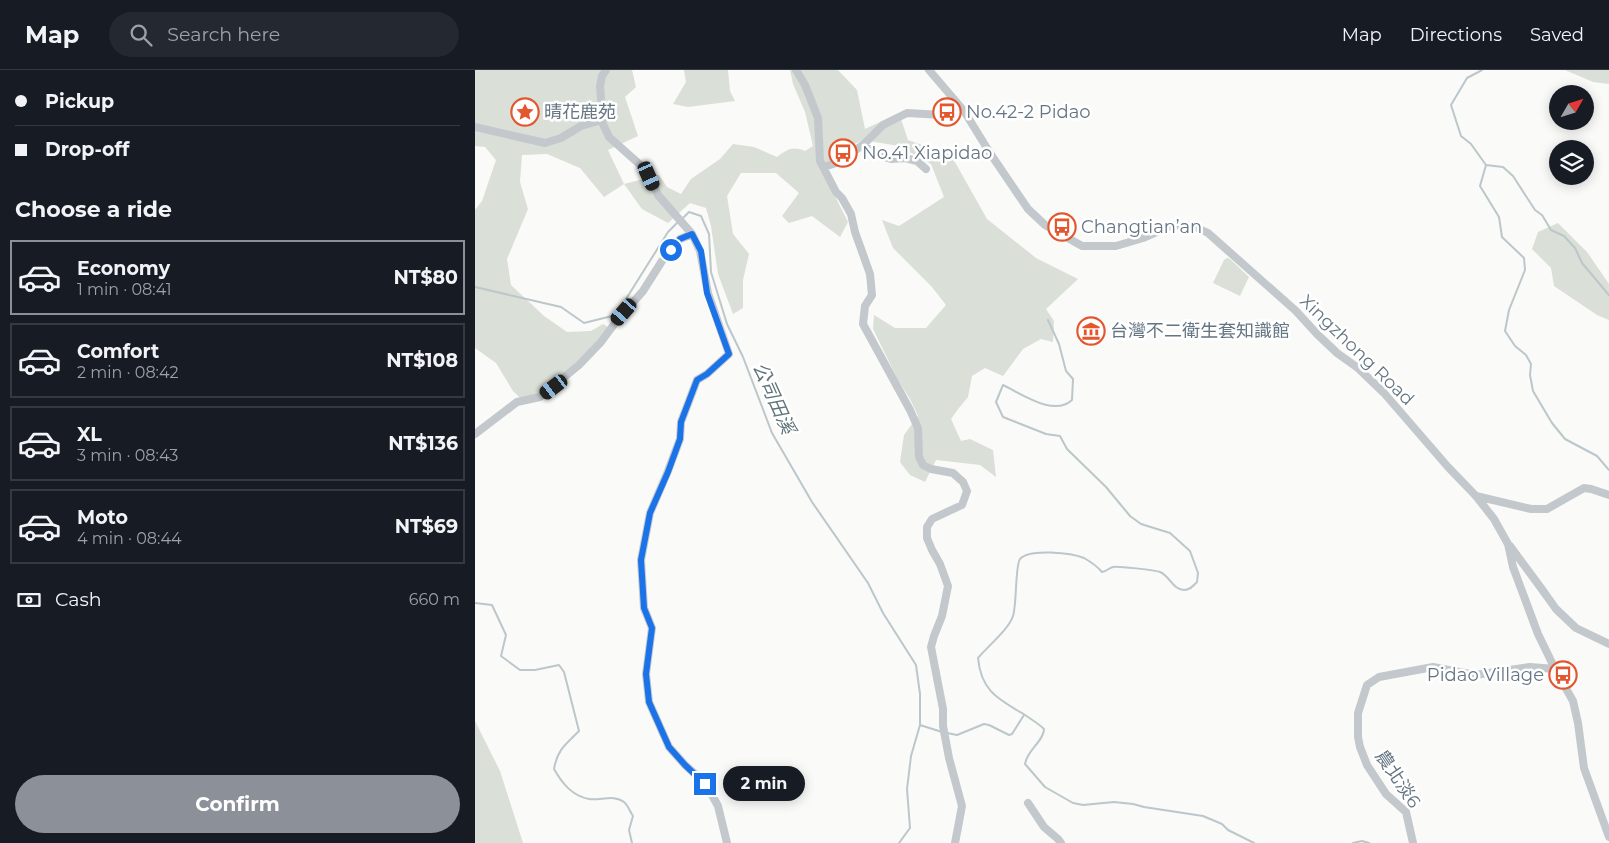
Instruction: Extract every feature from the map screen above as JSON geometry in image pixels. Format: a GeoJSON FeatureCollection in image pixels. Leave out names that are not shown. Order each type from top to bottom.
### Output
{"type":"FeatureCollection","features":[{"type":"Feature","properties":{"kind":"street"},"geometry":{"type":"LineString","coordinates":[[606,70],[600,86],[602,120],[609,137],[646,170],[658,195],[692,234],[701,251],[707,293],[729,354],[707,374],[697,380],[681,422],[680,439],[650,513],[641,560],[644,608],[652,628],[646,674],[649,702],[669,747],[705,784],[718,806],[727,843]]}},
{"type":"Feature","properties":{"kind":"street"},"geometry":{"type":"LineString","coordinates":[[796,70],[805,85],[818,118],[821,146],[819,156],[836,192],[842,198],[851,214],[855,232],[870,274],[871,295],[865,306],[863,324],[918,428],[919,457],[923,465],[931,469],[953,473],[963,482],[967,491],[962,505],[932,519],[927,527],[927,538],[948,586],[942,616],[933,636],[931,647],[943,709],[943,726],[949,758],[962,806],[955,843]]}},
{"type":"Feature","properties":{"kind":"street","name":"Xingzhong Road"},"geometry":{"type":"LineString","coordinates":[[929,70],[964,111],[1028,209],[1045,225],[1082,246],[1116,246],[1143,238],[1173,225],[1193,226],[1208,233],[1296,311],[1337,353],[1358,368],[1384,392],[1447,467],[1476,496],[1494,519],[1508,544],[1520,589],[1538,634],[1555,670],[1573,701],[1578,723],[1583,768],[1609,836]]}},
{"type":"Feature","properties":{"kind":"street"},"geometry":{"type":"LineString","coordinates":[[824,167],[839,162],[864,144],[883,125],[907,113],[942,115],[956,102]]}},
{"type":"Feature","properties":{"kind":"street"},"geometry":{"type":"LineString","coordinates":[[475,127],[545,142],[561,138],[581,126],[602,120]]}},
{"type":"Feature","properties":{"kind":"street"},"geometry":{"type":"LineString","coordinates":[[864,144],[873,153],[891,159],[905,158],[917,161],[926,169]]}},
{"type":"Feature","properties":{"kind":"street"},"geometry":{"type":"LineString","coordinates":[[475,434],[517,402],[540,397],[579,365],[601,342],[643,290],[662,261],[680,239],[692,234]]}},
{"type":"Feature","properties":{"kind":"street"},"geometry":{"type":"LineString","coordinates":[[1476,496],[1531,509],[1547,508],[1583,488],[1609,496]]}},
{"type":"Feature","properties":{"kind":"street"},"geometry":{"type":"LineString","coordinates":[[1508,544],[1556,609],[1576,628],[1609,644]]}},
{"type":"Feature","properties":{"kind":"street","name":"農北淡6"},"geometry":{"type":"LineString","coordinates":[[1413,843],[1406,812],[1386,794],[1367,765],[1360,747],[1358,713],[1367,686],[1379,677],[1433,667],[1475,675],[1530,667],[1555,670]]}},
{"type":"Feature","properties":{"kind":"street"},"geometry":{"type":"LineString","coordinates":[[1028,803],[1043,827],[1061,843]]}},
{"type":"Feature","properties":{"kind":"shaded area"},"geometry":{"type":"Polygon","coordinates":[[[475,70],[632,70],[636,87],[625,97],[638,136],[608,150],[624,184],[604,197],[580,168],[547,154],[522,155],[520,182],[528,209],[507,259],[511,285],[544,316],[567,332],[591,331],[603,324],[608,327],[577,363],[540,393],[521,399],[513,391],[496,363],[475,348],[475,210],[482,201],[496,160],[485,147],[475,146],[475,70]]]}},
{"type":"Feature","properties":{"kind":"shaded area"},"geometry":{"type":"Polygon","coordinates":[[[684,70],[728,70],[730,91],[735,101],[688,107],[673,104],[686,82],[684,70]]]}},
{"type":"Feature","properties":{"kind":"shaded area"},"geometry":{"type":"Polygon","coordinates":[[[790,70],[838,70],[857,90],[865,129],[899,113],[908,140],[951,155],[987,219],[1036,258],[1078,279],[1046,309],[1054,321],[1053,342],[1041,339],[1023,349],[1003,376],[985,368],[972,376],[968,397],[951,419],[961,441],[970,439],[993,450],[996,477],[980,465],[936,460],[925,482],[910,475],[900,462],[904,435],[918,416],[873,329],[874,315],[895,328],[926,328],[946,305],[932,287],[893,248],[882,220],[899,226],[944,197],[931,164],[899,146],[863,140],[842,150],[822,170],[848,222],[840,237],[812,216],[789,223],[782,216],[799,193],[776,173],[741,173],[727,196],[733,234],[749,254],[743,280],[743,308],[733,314],[718,274],[711,226],[706,208],[690,203],[668,223],[642,209],[624,184],[659,175],[667,187],[681,194],[691,179],[720,159],[733,144],[754,147],[777,157],[790,149],[805,151],[813,146],[805,112],[793,84],[790,70]]]}},
{"type":"Feature","properties":{"kind":"shaded area"},"geometry":{"type":"Polygon","coordinates":[[[1565,70],[1609,70],[1609,84],[1593,82],[1565,70]]]}},
{"type":"Feature","properties":{"kind":"shaded area"},"geometry":{"type":"Polygon","coordinates":[[[1558,223],[1587,252],[1609,284],[1609,320],[1597,315],[1554,286],[1551,268],[1532,249],[1538,232],[1558,223]]]}},
{"type":"Feature","properties":{"kind":"shaded area"},"geometry":{"type":"Polygon","coordinates":[[[1227,258],[1249,277],[1240,296],[1213,283],[1224,260],[1227,258]]]}},
{"type":"Feature","properties":{"kind":"shaded area"},"geometry":{"type":"Polygon","coordinates":[[[475,721],[500,771],[523,843],[475,843],[475,721]]]}},
{"type":"Feature","properties":{"kind":"waterway"},"geometry":{"type":"LineString","coordinates":[[1482,70],[1467,78],[1451,105],[1461,136],[1471,144],[1486,165],[1480,186],[1499,217],[1502,237],[1524,258],[1525,270],[1509,310],[1505,331],[1515,346],[1526,355],[1531,364],[1530,375],[1533,391],[1552,423],[1565,439],[1597,456],[1609,470]]}},
{"type":"Feature","properties":{"kind":"waterway"},"geometry":{"type":"LineString","coordinates":[[1486,165],[1503,167],[1513,176],[1535,210],[1542,215],[1551,230],[1564,236],[1575,248],[1582,263],[1609,295]]}},
{"type":"Feature","properties":{"kind":"waterway","name":"公司田溪"},"geometry":{"type":"LineString","coordinates":[[682,219],[689,212],[701,216],[709,234],[711,272],[727,324],[743,357],[772,433],[812,502],[868,583],[883,613],[916,665],[920,694],[920,725],[911,756],[907,789],[910,828],[899,843]]}},
{"type":"Feature","properties":{"kind":"waterway","name":"公司田溪"},"geometry":{"type":"LineString","coordinates":[[475,287],[561,307],[584,323],[616,315],[668,232],[678,222]]}},
{"type":"Feature","properties":{"kind":"waterway"},"geometry":{"type":"LineString","coordinates":[[1048,320],[1059,344],[1066,371],[1073,379],[1072,400],[1065,405],[1047,405],[1003,385],[996,402],[1003,417],[1046,434],[1060,436],[1067,449],[1106,487],[1130,516],[1141,524],[1170,533],[1190,551],[1198,573],[1197,582],[1190,589],[1184,590],[1177,588],[1163,574],[1157,571],[1112,567],[1102,572],[1084,558],[1078,556],[1051,552],[1032,553],[1025,556],[1018,563],[1014,610],[1011,621],[978,658],[983,679],[999,699],[1044,729],[1041,738],[1029,754],[1025,764],[1045,787],[1073,803],[1083,805],[1114,802],[1203,816],[1222,824],[1228,830],[1254,843]]}},
{"type":"Feature","properties":{"kind":"waterway"},"geometry":{"type":"LineString","coordinates":[[475,603],[492,605],[506,635],[501,656],[520,670],[535,670],[559,665],[564,672],[579,731],[560,752],[554,769],[564,784],[577,795],[589,799],[616,798],[625,803],[633,816],[629,830],[632,843]]}},
{"type":"Feature","properties":{"kind":"waterway"},"geometry":{"type":"LineString","coordinates":[[947,733],[957,735],[984,724],[1009,735],[1012,734],[1024,715]]}},
{"type":"Feature","properties":{"kind":"waterway"},"geometry":{"type":"LineString","coordinates":[[920,725],[942,732]]}},
{"type":"Feature","properties":{"kind":"waterway"},"geometry":{"type":"LineString","coordinates":[[1353,843],[1362,841],[1369,843]]}},
{"type":"Feature","properties":{"kind":"place","name":"晴花鹿苑"},"geometry":{"type":"Point","coordinates":[525,112]}},
{"type":"Feature","properties":{"kind":"place","name":"No.42-2 Pidao"},"geometry":{"type":"Point","coordinates":[947,112]}},
{"type":"Feature","properties":{"kind":"place","name":"No.41 Xiapidao"},"geometry":{"type":"Point","coordinates":[843,153]}},
{"type":"Feature","properties":{"kind":"place","name":"Changtian’an"},"geometry":{"type":"Point","coordinates":[1062,227]}},
{"type":"Feature","properties":{"kind":"place","name":"台灣不二衛生套知識館"},"geometry":{"type":"Point","coordinates":[1091,331]}},
{"type":"Feature","properties":{"kind":"place","name":"Pidao Village"},"geometry":{"type":"Point","coordinates":[1563,675]}},
{"type":"Feature","properties":{"kind":"route"},"geometry":{"type":"LineString","coordinates":[[671,250],[680,239],[692,234],[701,251],[707,293],[729,354],[707,374],[697,380],[681,422],[680,439],[650,513],[641,560],[644,608],[652,628],[646,674],[649,702],[669,747],[705,784]]}}]}
